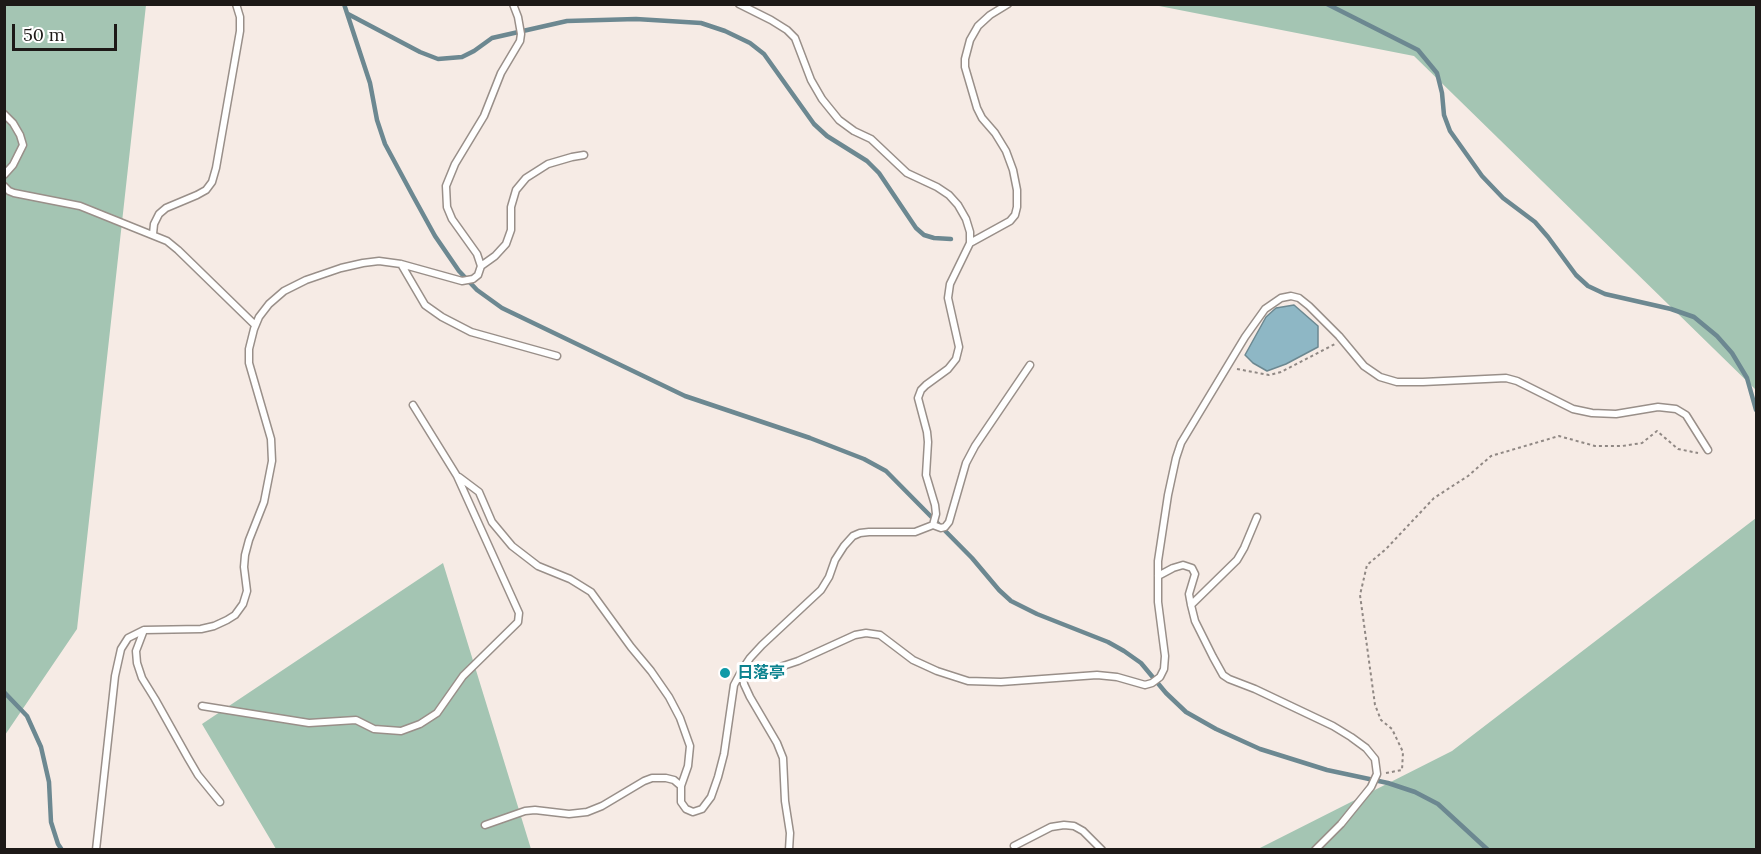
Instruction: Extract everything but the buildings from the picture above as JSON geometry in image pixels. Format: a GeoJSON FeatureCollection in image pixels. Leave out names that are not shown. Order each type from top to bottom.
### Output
{"type":"FeatureCollection","features":[{"type":"Feature","properties":{"kind":"lane"},"geometry":{"type":"LineString","coordinates":[[153,234],[154,224],[159,214],[166,208],[206,190],[212,182],[240,31],[240,17],[236,4]]}},
{"type":"Feature","properties":{"kind":"lane"},"geometry":{"type":"LineString","coordinates":[[481,266],[477,254],[452,219],[445,198],[446,186],[455,164],[484,116],[505,64],[520,41],[518,17],[513,4]]}},
{"type":"Feature","properties":{"kind":"lane"},"geometry":{"type":"LineString","coordinates":[[739,4],[771,20],[795,38],[811,80],[822,99],[839,120],[854,131],[871,139],[907,173],[949,195],[966,219],[970,232],[970,243],[950,284],[948,297],[959,346],[956,359],[948,369],[921,390],[918,398],[927,432],[926,476],[935,505],[936,514],[933,525]]}},
{"type":"Feature","properties":{"kind":"lane"},"geometry":{"type":"LineString","coordinates":[[970,243],[1010,221],[1017,207],[1017,190],[1006,151],[977,108],[965,67],[970,40],[978,26],[1008,4]]}},
{"type":"Feature","properties":{"kind":"lane"},"geometry":{"type":"LineString","coordinates":[[4,114],[13,123],[23,145],[13,165],[4,176]]}},
{"type":"Feature","properties":{"kind":"lane"},"geometry":{"type":"LineString","coordinates":[[96,849],[121,649],[128,638],[144,630],[201,629],[214,626],[235,615],[243,604],[247,591],[245,555],[264,502],[272,461],[270,439],[249,363],[249,349],[259,317],[269,304],[284,291],[306,280],[363,263],[380,261],[402,264],[462,281],[473,279],[478,275],[481,266],[506,244],[511,230],[511,207],[516,190],[526,178],[548,164],[584,155]]}},
{"type":"Feature","properties":{"kind":"lane"},"geometry":{"type":"LineString","coordinates":[[4,186],[14,193],[80,207],[167,241],[255,325]]}},
{"type":"Feature","properties":{"kind":"lane"},"geometry":{"type":"LineString","coordinates":[[402,264],[425,305],[442,317],[471,332],[557,356]]}},
{"type":"Feature","properties":{"kind":"lane"},"geometry":{"type":"LineString","coordinates":[[742,670],[755,672],[771,670],[808,657],[855,635],[866,633],[880,635],[913,660],[968,681],[1001,682],[1097,675],[1117,677],[1145,685],[1152,683],[1164,669],[1165,656],[1158,602],[1158,561],[1176,458],[1182,442],[1245,337],[1265,309],[1281,298],[1291,296],[1299,298],[1343,341],[1364,366],[1380,377],[1396,382],[1506,378],[1517,381],[1573,409],[1592,413],[1616,414],[1658,407],[1676,409],[1686,415],[1708,450]]}},
{"type":"Feature","properties":{"kind":"lane"},"geometry":{"type":"LineString","coordinates":[[457,476],[479,492],[492,522],[512,546],[538,566],[570,579],[591,592],[651,671],[680,718],[690,747],[688,766],[681,786],[681,802],[686,809],[693,812],[702,809],[711,797],[724,754],[734,685],[750,658],[821,590],[829,578],[835,561],[853,536],[869,532],[915,532],[933,525],[945,527],[949,522],[966,463],[1030,365]]}},
{"type":"Feature","properties":{"kind":"lane"},"geometry":{"type":"LineString","coordinates":[[201,706],[309,723],[356,720],[374,729],[400,731],[420,724],[437,713],[463,676],[518,622],[519,613],[457,476],[412,405]]}},
{"type":"Feature","properties":{"kind":"lane"},"geometry":{"type":"LineString","coordinates":[[1191,605],[1237,560],[1257,517]]}},
{"type":"Feature","properties":{"kind":"lane"},"geometry":{"type":"LineString","coordinates":[[1158,576],[1183,565],[1192,568],[1195,574],[1189,594],[1196,621],[1213,657],[1228,679],[1265,694],[1351,737],[1366,748],[1375,759],[1377,774],[1371,787],[1334,832],[1315,849]]}},
{"type":"Feature","properties":{"kind":"lane"},"geometry":{"type":"LineString","coordinates":[[144,630],[136,651],[142,678],[198,775],[220,802]]}},
{"type":"Feature","properties":{"kind":"lane"},"geometry":{"type":"LineString","coordinates":[[742,670],[744,684],[750,697],[777,743],[783,758],[785,801],[790,833],[789,849]]}},
{"type":"Feature","properties":{"kind":"lane"},"geometry":{"type":"LineString","coordinates":[[485,825],[525,811],[569,814],[587,812],[652,778],[674,780],[681,786]]}},
{"type":"Feature","properties":{"kind":"lane"},"geometry":{"type":"LineString","coordinates":[[1014,846],[1051,827],[1064,825],[1074,826],[1083,831],[1102,849]]}},
{"type":"Feature","properties":{"kind":"path"},"geometry":{"type":"LineString","coordinates":[[1227,367],[1269,375],[1281,372],[1343,341]]}},
{"type":"Feature","properties":{"kind":"path"},"geometry":{"type":"LineString","coordinates":[[1377,774],[1402,770],[1404,752],[1392,729],[1381,720],[1375,705],[1360,594],[1367,565],[1386,549],[1434,498],[1468,476],[1491,456],[1559,435],[1596,446],[1622,446],[1642,443],[1657,431],[1678,449],[1697,453],[1708,450]]}},
{"type":"Feature","properties":{"kind":"green space"},"geometry":{"type":"Polygon","coordinates":[[[5,5],[146,5],[77,629],[5,735],[5,5]]]}},
{"type":"Feature","properties":{"kind":"green space"},"geometry":{"type":"Polygon","coordinates":[[[1154,5],[1756,5],[1756,390],[1414,56],[1154,5]]]}},
{"type":"Feature","properties":{"kind":"green space"},"geometry":{"type":"Polygon","coordinates":[[[1756,518],[1756,849],[1256,850],[1452,751],[1756,518]]]}},
{"type":"Feature","properties":{"kind":"green space"},"geometry":{"type":"Polygon","coordinates":[[[443,563],[531,849],[276,849],[202,724],[443,563]]]}},
{"type":"Feature","properties":{"kind":"water"},"geometry":{"type":"Polygon","coordinates":[[[1294,305],[1318,326],[1318,347],[1267,371],[1245,355],[1266,317],[1276,308],[1294,305]]]}},
{"type":"Feature","properties":{"kind":"waterway"},"geometry":{"type":"LineString","coordinates":[[344,4],[370,83],[377,120],[385,144],[435,236],[459,271],[477,290],[502,308],[685,396],[810,438],[864,459],[886,471],[1011,601],[1124,651],[1141,663],[1166,693],[1186,712],[1260,749],[1327,770],[1388,783],[1415,792],[1438,804],[1488,850]]}},
{"type":"Feature","properties":{"kind":"waterway"},"geometry":{"type":"LineString","coordinates":[[1327,4],[1418,50],[1437,73],[1444,115],[1450,131],[1482,176],[1503,198],[1535,222],[1576,275],[1588,286],[1605,294],[1671,309],[1694,317],[1717,336],[1732,353],[1747,378],[1756,410]]}},
{"type":"Feature","properties":{"kind":"waterway"},"geometry":{"type":"LineString","coordinates":[[348,14],[438,59],[462,57],[492,38],[567,21],[636,19],[701,23],[725,31],[750,43],[764,54],[814,124],[827,136],[867,161],[879,173],[916,228],[924,235],[951,239]]}},
{"type":"Feature","properties":{"kind":"waterway"},"geometry":{"type":"LineString","coordinates":[[4,692],[27,716],[41,747],[49,782],[51,822],[62,850]]}},
{"type":"Feature","properties":{"kind":"place","name":"日落亭"},"geometry":{"type":"Point","coordinates":[725,673]}}]}
